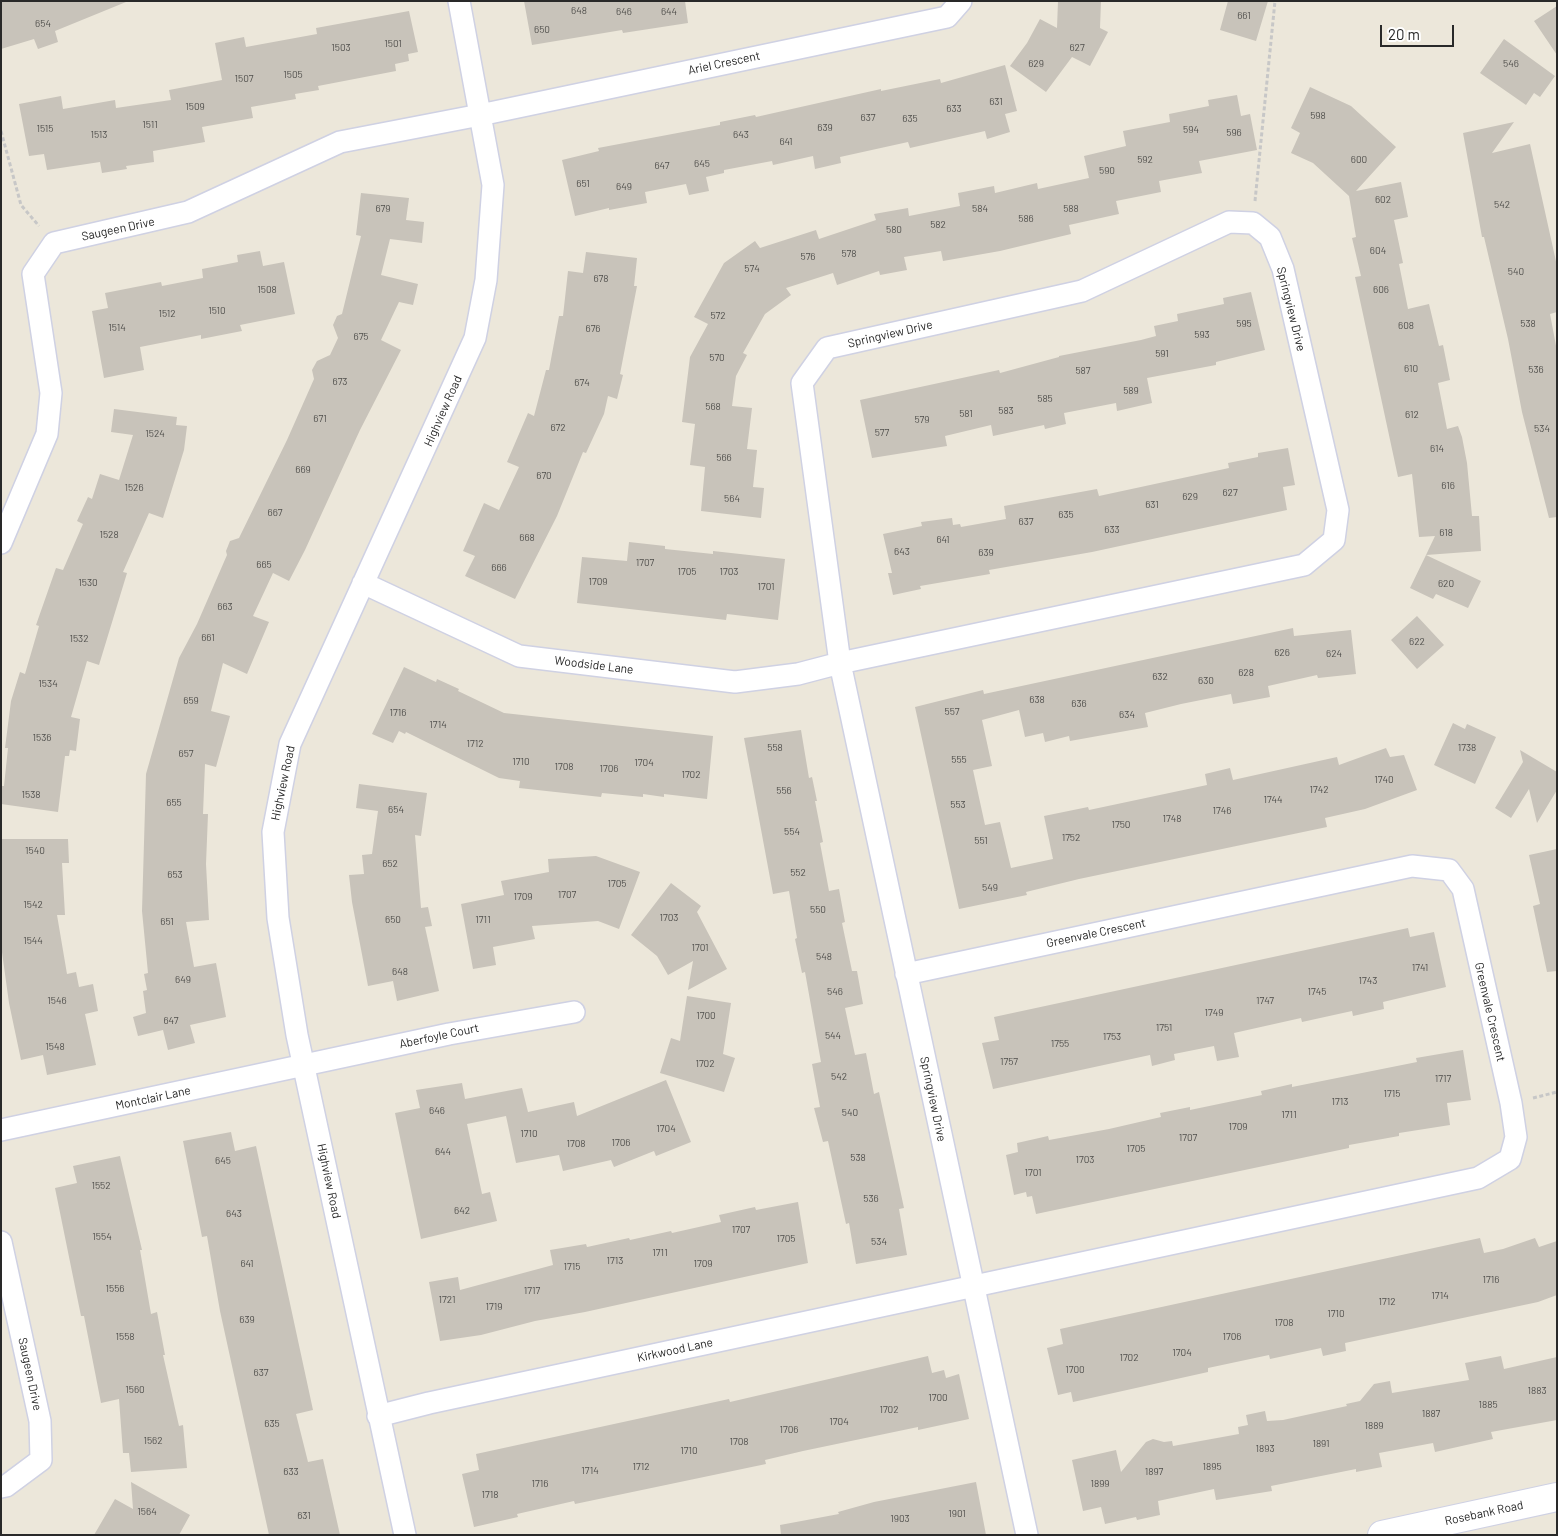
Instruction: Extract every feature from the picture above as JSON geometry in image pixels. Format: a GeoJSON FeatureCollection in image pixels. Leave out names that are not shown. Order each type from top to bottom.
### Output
{"type":"FeatureCollection","features":[{"type":"Feature","properties":{"kind":"street","name":"Highview Road"},"geometry":{"type":"LineString","coordinates":[[405,1535],[297,1035],[278,918],[273,832],[290,744],[476,338],[486,280],[493,185],[459,1]]}},
{"type":"Feature","properties":{"kind":"street","name":"Ariel Crescent"},"geometry":{"type":"LineString","coordinates":[[480,115],[947,17],[961,1]]}},
{"type":"Feature","properties":{"kind":"street","name":"Saugeen Drive"},"geometry":{"type":"LineString","coordinates":[[54,243],[188,212],[340,142],[480,115]]}},
{"type":"Feature","properties":{"kind":"street","name":"Springview Drive"},"geometry":{"type":"LineString","coordinates":[[840,664],[1304,565],[1334,540],[1338,510],[1283,269],[1270,237],[1253,224],[1229,222],[1082,291],[827,348],[802,383],[840,664],[1027,1535]]}},
{"type":"Feature","properties":{"kind":"street"},"geometry":{"type":"LineString","coordinates":[[1,543],[9,506],[47,434],[51,393],[33,274],[54,243]]}},
{"type":"Feature","properties":{"kind":"street","name":"Woodside Lane"},"geometry":{"type":"LineString","coordinates":[[362,584],[519,656],[736,682],[798,674],[840,664]]}},
{"type":"Feature","properties":{"kind":"street","name":"Greenvale Crescent"},"geometry":{"type":"LineString","coordinates":[[906,974],[1412,866],[1449,870],[1463,889],[1511,1103],[1516,1137],[1510,1159],[1478,1178],[973,1287]]}},
{"type":"Feature","properties":{"kind":"street","name":"Aberfoyle Court"},"geometry":{"type":"LineString","coordinates":[[304,1066],[449,1034],[574,1012]]}},
{"type":"Feature","properties":{"kind":"street","name":"Montclair Lane"},"geometry":{"type":"LineString","coordinates":[[1,1130],[304,1066]]}},
{"type":"Feature","properties":{"kind":"street","name":"Saugeen Drive"},"geometry":{"type":"LineString","coordinates":[[1,1242],[40,1420],[41,1460],[6,1486],[1,1487]]}},
{"type":"Feature","properties":{"kind":"street","name":"Kirkwood Lane"},"geometry":{"type":"LineString","coordinates":[[378,1416],[429,1403],[973,1287]]}},
{"type":"Feature","properties":{"kind":"street","name":"Rosebank Road"},"geometry":{"type":"LineString","coordinates":[[1382,1535],[1557,1497]]}},
{"type":"Feature","properties":{"kind":"path"},"geometry":{"type":"LineString","coordinates":[[1253,224],[1275,1]]}},
{"type":"Feature","properties":{"kind":"path"},"geometry":{"type":"LineString","coordinates":[[1,131],[21,205],[54,243]]}},
{"type":"Feature","properties":{"kind":"building"},"geometry":{"type":"Polygon","coordinates":[[[1,1],[126,2],[55,31],[58,42],[38,49],[34,39],[1,49],[1,1]]]}},
{"type":"Feature","properties":{"kind":"building"},"geometry":{"type":"Polygon","coordinates":[[[524,1],[685,1],[688,23],[623,33],[622,30],[532,45],[524,1]]]}},
{"type":"Feature","properties":{"kind":"building"},"geometry":{"type":"Polygon","coordinates":[[[1058,1],[1101,1],[1100,28],[1108,32],[1090,66],[1072,57],[1046,92],[1010,66],[1027,43],[1040,19],[1057,28],[1058,1]]]}},
{"type":"Feature","properties":{"kind":"building"},"geometry":{"type":"Polygon","coordinates":[[[1228,1],[1268,1],[1256,41],[1220,30],[1228,1]]]}},
{"type":"Feature","properties":{"kind":"building"},"geometry":{"type":"Polygon","coordinates":[[[1557,6],[1557,55],[1534,21],[1557,6]]]}},
{"type":"Feature","properties":{"kind":"building"},"geometry":{"type":"Polygon","coordinates":[[[409,11],[418,52],[408,54],[409,61],[395,64],[396,71],[318,86],[319,90],[295,94],[296,99],[251,107],[253,118],[202,127],[205,142],[153,151],[154,162],[126,166],[127,169],[102,173],[100,162],[47,170],[44,154],[29,156],[19,104],[61,96],[63,109],[115,100],[116,108],[171,100],[169,90],[222,80],[215,43],[244,37],[246,47],[317,34],[316,28],[409,11]]]}},
{"type":"Feature","properties":{"kind":"building"},"geometry":{"type":"Polygon","coordinates":[[[1504,39],[1555,76],[1540,97],[1534,93],[1526,105],[1480,73],[1504,39]]]}},
{"type":"Feature","properties":{"kind":"building"},"geometry":{"type":"Polygon","coordinates":[[[1005,65],[1017,111],[1005,114],[1010,132],[987,139],[985,131],[910,148],[908,142],[840,157],[841,163],[815,169],[813,156],[773,165],[772,161],[724,170],[724,173],[706,177],[709,191],[689,195],[686,184],[645,192],[647,203],[609,210],[609,208],[575,216],[562,160],[599,151],[598,148],[720,125],[720,122],[755,115],[756,117],[881,89],[881,91],[940,79],[941,83],[1005,65]]]}},
{"type":"Feature","properties":{"kind":"building"},"geometry":{"type":"Polygon","coordinates":[[[1310,87],[1351,106],[1396,147],[1356,191],[1401,182],[1408,217],[1394,220],[1403,263],[1399,264],[1408,309],[1429,304],[1439,346],[1443,345],[1450,380],[1438,383],[1447,429],[1458,426],[1462,437],[1467,463],[1472,516],[1479,516],[1481,551],[1426,555],[1435,536],[1419,537],[1412,474],[1398,477],[1355,277],[1361,276],[1352,238],[1356,237],[1349,196],[1313,163],[1291,153],[1300,133],[1291,128],[1310,87]]]}},
{"type":"Feature","properties":{"kind":"building"},"geometry":{"type":"Polygon","coordinates":[[[1237,95],[1241,116],[1250,114],[1257,150],[1199,161],[1202,173],[1159,181],[1161,192],[1116,201],[1119,214],[1069,225],[1071,234],[1000,251],[943,261],[941,251],[904,257],[907,270],[880,275],[879,271],[837,285],[833,273],[786,288],[791,295],[765,314],[743,353],[747,355],[736,376],[732,406],[752,408],[747,449],[757,450],[753,487],[764,488],[761,518],[701,511],[705,467],[690,465],[695,424],[682,422],[690,357],[708,324],[694,317],[724,263],[755,241],[760,248],[816,230],[819,239],[876,220],[874,214],[908,208],[909,216],[960,206],[958,193],[994,186],[995,193],[1037,183],[1038,189],[1089,178],[1084,156],[1126,146],[1123,131],[1170,122],[1169,114],[1209,106],[1208,100],[1237,95]]]}},
{"type":"Feature","properties":{"kind":"building"},"geometry":{"type":"Polygon","coordinates":[[[1514,122],[1492,153],[1530,144],[1557,266],[1557,312],[1550,314],[1557,351],[1557,517],[1549,518],[1522,412],[1508,339],[1484,237],[1482,237],[1463,133],[1514,122]]]}},
{"type":"Feature","properties":{"kind":"building"},"geometry":{"type":"Polygon","coordinates":[[[361,193],[409,198],[406,220],[424,222],[422,243],[390,239],[381,275],[418,284],[413,305],[399,302],[381,340],[401,350],[360,430],[305,550],[289,581],[273,573],[253,616],[269,622],[247,674],[223,663],[211,711],[230,716],[216,767],[205,764],[203,814],[208,814],[206,864],[209,920],[186,922],[194,967],[216,963],[226,1017],[190,1025],[195,1043],[168,1050],[163,1030],[138,1036],[133,1017],[146,1013],[143,991],[147,990],[144,974],[148,973],[142,911],[146,774],[179,658],[197,624],[227,555],[226,551],[230,541],[239,538],[287,440],[314,379],[312,370],[317,361],[330,355],[338,338],[333,325],[337,316],[342,314],[361,236],[356,235],[361,193]]]}},
{"type":"Feature","properties":{"kind":"building"},"geometry":{"type":"Polygon","coordinates":[[[260,251],[263,266],[284,262],[295,314],[240,325],[242,331],[201,339],[201,335],[140,347],[144,370],[104,378],[92,311],[108,308],[105,293],[161,282],[162,286],[203,278],[202,269],[238,262],[237,255],[260,251]]]}},
{"type":"Feature","properties":{"kind":"building"},"geometry":{"type":"Polygon","coordinates":[[[586,252],[637,258],[634,286],[637,286],[620,374],[623,375],[617,399],[608,396],[604,414],[586,453],[583,452],[557,516],[515,599],[465,576],[475,556],[463,551],[484,503],[499,510],[519,467],[507,462],[528,413],[534,416],[546,370],[549,370],[559,316],[563,316],[568,271],[583,273],[586,252]]]}},
{"type":"Feature","properties":{"kind":"building"},"geometry":{"type":"Polygon","coordinates":[[[1251,292],[1265,350],[1216,362],[1216,365],[1147,378],[1152,403],[1117,411],[1116,403],[1064,413],[1066,424],[1045,429],[1044,425],[993,436],[991,425],[945,436],[947,446],[872,458],[860,400],[999,370],[1000,373],[1059,356],[1156,336],[1154,326],[1178,321],[1177,314],[1224,304],[1223,298],[1251,292]]]}},
{"type":"Feature","properties":{"kind":"building"},"geometry":{"type":"Polygon","coordinates":[[[114,409],[177,417],[176,425],[187,426],[184,450],[163,518],[149,513],[123,572],[127,573],[99,665],[87,661],[71,717],[80,719],[76,751],[70,750],[69,756],[65,756],[58,812],[1,804],[1,786],[4,786],[8,748],[5,748],[11,701],[20,672],[25,674],[39,626],[36,625],[56,568],[63,570],[83,524],[77,521],[88,497],[92,499],[100,474],[119,480],[133,435],[111,432],[114,409]]]}},
{"type":"Feature","properties":{"kind":"building"},"geometry":{"type":"Polygon","coordinates":[[[1288,448],[1295,485],[1283,487],[1287,510],[1092,552],[989,570],[990,574],[920,586],[921,589],[893,595],[888,573],[892,573],[883,534],[922,526],[921,522],[952,518],[953,525],[960,524],[961,527],[1006,519],[1004,506],[1097,489],[1099,496],[1229,468],[1228,463],[1258,457],[1258,453],[1288,448]]]}},
{"type":"Feature","properties":{"kind":"building"},"geometry":{"type":"Polygon","coordinates":[[[629,542],[665,546],[665,549],[713,554],[713,551],[785,559],[778,620],[727,614],[726,620],[577,603],[582,557],[627,561],[629,542]]]}},
{"type":"Feature","properties":{"kind":"building"},"geometry":{"type":"Polygon","coordinates":[[[1426,555],[1481,581],[1468,608],[1436,594],[1433,599],[1410,588],[1426,555]]]}},
{"type":"Feature","properties":{"kind":"building"},"geometry":{"type":"Polygon","coordinates":[[[1417,616],[1444,645],[1417,669],[1391,640],[1417,616]]]}},
{"type":"Feature","properties":{"kind":"building"},"geometry":{"type":"Polygon","coordinates":[[[1293,628],[1294,636],[1351,630],[1356,674],[1318,678],[1317,675],[1268,686],[1270,697],[1233,704],[1231,694],[1181,704],[1145,713],[1148,727],[1070,741],[1069,736],[1045,742],[1043,733],[1025,737],[1019,710],[982,720],[992,766],[973,770],[985,825],[1000,822],[1011,868],[1053,859],[1044,816],[1088,807],[1089,810],[1207,785],[1205,774],[1230,768],[1233,780],[1337,757],[1339,765],[1386,748],[1390,757],[1404,755],[1417,790],[1365,809],[1325,818],[1327,827],[1079,879],[1026,892],[1027,895],[959,909],[915,707],[983,690],[984,694],[1293,628]]]}},
{"type":"Feature","properties":{"kind":"building"},"geometry":{"type":"Polygon","coordinates":[[[404,667],[436,682],[437,679],[459,689],[458,691],[504,713],[713,736],[707,799],[664,794],[664,797],[643,794],[643,797],[602,793],[601,797],[519,788],[520,781],[499,778],[406,732],[405,734],[399,731],[393,743],[372,734],[404,667]]]}},
{"type":"Feature","properties":{"kind":"building"},"geometry":{"type":"Polygon","coordinates":[[[1453,723],[1465,729],[1467,724],[1496,737],[1475,784],[1434,765],[1453,723]]]}},
{"type":"Feature","properties":{"kind":"building"},"geometry":{"type":"Polygon","coordinates":[[[801,730],[809,778],[812,777],[817,801],[815,801],[823,842],[820,843],[829,891],[839,889],[845,922],[842,923],[852,971],[857,971],[863,1004],[845,1008],[855,1055],[866,1053],[874,1094],[879,1092],[904,1208],[899,1209],[907,1255],[856,1264],[849,1223],[846,1224],[828,1141],[823,1142],[814,1108],[820,1107],[812,1064],[821,1062],[805,972],[802,973],[795,939],[797,938],[789,891],[773,894],[744,738],[801,730]]]}},
{"type":"Feature","properties":{"kind":"building"},"geometry":{"type":"Polygon","coordinates":[[[1520,750],[1557,772],[1557,790],[1537,823],[1529,789],[1511,818],[1495,808],[1523,762],[1520,750]]]}},
{"type":"Feature","properties":{"kind":"building"},"geometry":{"type":"Polygon","coordinates":[[[359,784],[427,793],[421,836],[415,835],[421,908],[428,907],[432,926],[425,927],[439,991],[397,1001],[393,981],[368,986],[352,902],[349,875],[364,874],[362,855],[372,854],[378,811],[356,808],[359,784]]]}},
{"type":"Feature","properties":{"kind":"building"},"geometry":{"type":"Polygon","coordinates":[[[1,839],[68,839],[69,863],[62,863],[65,915],[57,915],[67,974],[76,972],[79,987],[93,984],[98,1011],[85,1014],[96,1065],[47,1075],[43,1055],[21,1060],[9,1003],[1,945],[1,839]]]}},
{"type":"Feature","properties":{"kind":"building"},"geometry":{"type":"Polygon","coordinates":[[[1557,849],[1557,971],[1547,972],[1533,906],[1540,904],[1529,855],[1557,849]]]}},
{"type":"Feature","properties":{"kind":"building"},"geometry":{"type":"Polygon","coordinates":[[[596,856],[640,872],[619,929],[598,921],[532,926],[535,939],[493,947],[496,965],[473,969],[461,904],[504,895],[501,881],[549,872],[548,859],[596,856]]]}},
{"type":"Feature","properties":{"kind":"building"},"geometry":{"type":"Polygon","coordinates":[[[671,883],[701,906],[697,912],[727,969],[688,990],[693,961],[668,975],[657,956],[631,935],[671,883]]]}},
{"type":"Feature","properties":{"kind":"building"},"geometry":{"type":"Polygon","coordinates":[[[1408,928],[1410,937],[1434,932],[1446,987],[1383,1002],[1384,1009],[1353,1016],[1352,1011],[1302,1022],[1301,1018],[1234,1033],[1239,1057],[1217,1061],[1214,1046],[1174,1054],[1175,1060],[1152,1066],[1150,1055],[993,1089],[982,1043],[999,1040],[994,1017],[1408,928]]]}},
{"type":"Feature","properties":{"kind":"building"},"geometry":{"type":"Polygon","coordinates":[[[687,996],[731,1003],[723,1054],[735,1058],[724,1092],[660,1073],[671,1038],[680,1041],[687,996]]]}},
{"type":"Feature","properties":{"kind":"building"},"geometry":{"type":"Polygon","coordinates":[[[1463,1050],[1471,1100],[1447,1103],[1450,1125],[1399,1133],[1399,1136],[1349,1145],[1349,1148],[1036,1214],[1032,1196],[1027,1197],[1026,1192],[1014,1195],[1006,1155],[1018,1152],[1017,1143],[1048,1136],[1049,1140],[1109,1129],[1161,1117],[1160,1113],[1190,1107],[1190,1110],[1262,1095],[1261,1091],[1292,1084],[1292,1087],[1417,1062],[1416,1058],[1463,1050]]]}},
{"type":"Feature","properties":{"kind":"building"},"geometry":{"type":"Polygon","coordinates":[[[666,1080],[691,1142],[656,1156],[654,1151],[614,1167],[611,1160],[563,1171],[559,1155],[516,1163],[506,1116],[467,1124],[482,1194],[490,1192],[497,1221],[421,1239],[395,1113],[420,1108],[416,1090],[462,1083],[465,1099],[522,1088],[528,1112],[574,1102],[577,1116],[666,1080]]]}},
{"type":"Feature","properties":{"kind":"building"},"geometry":{"type":"Polygon","coordinates":[[[231,1132],[235,1151],[256,1146],[313,1410],[296,1414],[308,1462],[323,1459],[340,1535],[269,1535],[220,1311],[207,1236],[202,1237],[183,1141],[231,1132]]]}},
{"type":"Feature","properties":{"kind":"building"},"geometry":{"type":"Polygon","coordinates":[[[120,1156],[142,1250],[140,1250],[151,1314],[157,1312],[165,1355],[163,1355],[179,1426],[183,1425],[187,1468],[131,1472],[129,1453],[123,1453],[119,1399],[101,1403],[84,1316],[81,1316],[55,1188],[77,1183],[73,1166],[120,1156]]]}},
{"type":"Feature","properties":{"kind":"building"},"geometry":{"type":"Polygon","coordinates":[[[798,1202],[808,1263],[585,1312],[535,1321],[481,1335],[440,1341],[429,1282],[458,1277],[460,1290],[553,1265],[550,1250],[586,1244],[587,1247],[671,1231],[672,1233],[721,1222],[719,1215],[755,1207],[756,1210],[798,1202]]]}},
{"type":"Feature","properties":{"kind":"building"},"geometry":{"type":"Polygon","coordinates":[[[1480,1238],[1484,1253],[1503,1249],[1535,1238],[1539,1247],[1557,1241],[1557,1295],[1538,1302],[1345,1343],[1346,1351],[1323,1356],[1321,1348],[1270,1359],[1269,1355],[1208,1368],[1208,1372],[1073,1402],[1071,1392],[1058,1395],[1047,1348],[1063,1344],[1060,1329],[1480,1238]]]}},
{"type":"Feature","properties":{"kind":"building"},"geometry":{"type":"Polygon","coordinates":[[[928,1356],[932,1373],[944,1370],[946,1378],[959,1374],[969,1419],[918,1430],[918,1427],[803,1451],[765,1460],[766,1464],[575,1504],[574,1501],[517,1514],[518,1517],[474,1527],[462,1474],[479,1470],[476,1454],[729,1399],[730,1402],[928,1356]]]}},
{"type":"Feature","properties":{"kind":"building"},"geometry":{"type":"Polygon","coordinates":[[[1501,1356],[1504,1369],[1557,1357],[1557,1420],[1491,1432],[1493,1439],[1435,1452],[1433,1443],[1379,1453],[1382,1467],[1356,1472],[1356,1469],[1271,1486],[1272,1491],[1216,1500],[1214,1489],[1158,1501],[1160,1515],[1137,1520],[1136,1517],[1105,1524],[1101,1507],[1083,1511],[1072,1460],[1116,1450],[1121,1472],[1146,1442],[1153,1439],[1164,1442],[1172,1441],[1173,1446],[1239,1434],[1238,1427],[1248,1425],[1246,1415],[1265,1411],[1267,1421],[1283,1420],[1347,1406],[1346,1404],[1360,1401],[1374,1384],[1390,1381],[1392,1393],[1469,1380],[1465,1363],[1501,1356]]]}},
{"type":"Feature","properties":{"kind":"building"},"geometry":{"type":"Polygon","coordinates":[[[131,1482],[190,1515],[179,1535],[94,1535],[115,1499],[133,1509],[131,1482]]]}},
{"type":"Feature","properties":{"kind":"building"},"geometry":{"type":"Polygon","coordinates":[[[976,1482],[986,1535],[781,1535],[780,1525],[839,1514],[838,1512],[874,1502],[976,1482]]]}}]}
